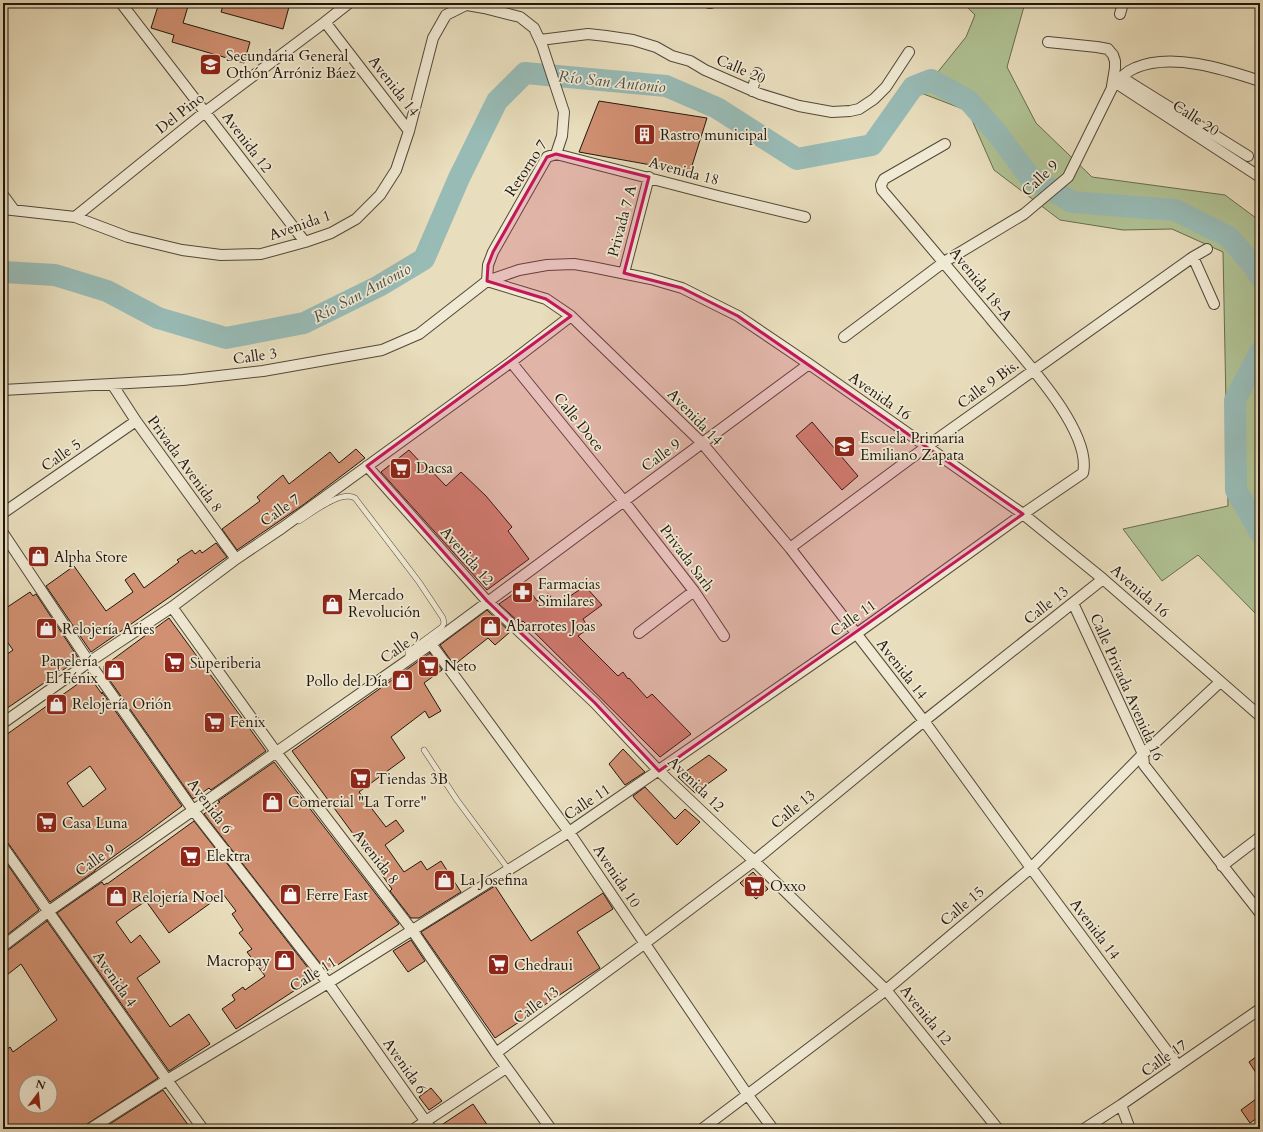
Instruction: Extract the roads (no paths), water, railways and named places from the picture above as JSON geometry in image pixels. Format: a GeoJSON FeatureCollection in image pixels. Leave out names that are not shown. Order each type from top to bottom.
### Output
{"type":"FeatureCollection","features":[{"type":"Feature","properties":{"kind":"street","name":"Avenida 12"},"geometry":{"type":"LineString","coordinates":[[121,3],[305,242]]}},
{"type":"Feature","properties":{"kind":"street","name":"Del Pino"},"geometry":{"type":"LineString","coordinates":[[75,217],[205,112],[348,3]]}},
{"type":"Feature","properties":{"kind":"street"},"geometry":{"type":"LineString","coordinates":[[1120,14],[1123,3]]}},
{"type":"Feature","properties":{"kind":"street","name":"Retorno 7"},"geometry":{"type":"LineString","coordinates":[[468,4],[520,17],[534,28],[541,43],[564,112],[562,136],[556,154],[547,158],[493,252],[488,264],[487,281]]}},
{"type":"Feature","properties":{"kind":"street","name":"Avenida 1"},"geometry":{"type":"LineString","coordinates":[[3,209],[75,217],[128,237],[182,250],[221,255],[261,254],[331,233],[356,219],[380,195],[396,170],[409,131],[433,38],[446,15],[468,4]]}},
{"type":"Feature","properties":{"kind":"street","name":"Avenida 14"},"geometry":{"type":"LineString","coordinates":[[325,22],[409,131]]}},
{"type":"Feature","properties":{"kind":"street","name":"Calle 20"},"geometry":{"type":"LineString","coordinates":[[541,43],[588,34],[632,40],[656,47],[672,56],[690,62],[752,91],[793,104],[819,110],[842,111],[859,109],[874,99],[886,87],[909,52]]}},
{"type":"Feature","properties":{"kind":"street","name":"Calle 9"},"geometry":{"type":"LineString","coordinates":[[844,337],[944,262],[1024,214],[1068,177],[1116,83],[1115,61],[1113,55],[1108,49],[1048,42]]}},
{"type":"Feature","properties":{"kind":"street"},"geometry":{"type":"LineString","coordinates":[[1248,156],[1116,83],[1133,69],[1150,62],[1170,61],[1200,64],[1233,72],[1260,81]]}},
{"type":"Feature","properties":{"kind":"street"},"geometry":{"type":"LineString","coordinates":[[752,91],[757,74]]}},
{"type":"Feature","properties":{"kind":"street","name":"Calle 20"},"geometry":{"type":"LineString","coordinates":[[1116,83],[1260,177]]}},
{"type":"Feature","properties":{"kind":"street","name":"Avenida 18-A"},"geometry":{"type":"LineString","coordinates":[[945,144],[884,179],[881,185],[882,190],[944,262],[1051,392],[1072,426],[1079,441],[1085,465],[1083,473]]}},
{"type":"Feature","properties":{"kind":"street","name":"Avenida 18"},"geometry":{"type":"LineString","coordinates":[[556,154],[805,217]]}},
{"type":"Feature","properties":{"kind":"street","name":"Privada 7 A"},"geometry":{"type":"LineString","coordinates":[[624,273],[649,177]]}},
{"type":"Feature","properties":{"kind":"street"},"geometry":{"type":"LineString","coordinates":[[3,195],[14,210]]}},
{"type":"Feature","properties":{"kind":"street","name":"Calle 9 Bis."},"geometry":{"type":"LineString","coordinates":[[790,548],[1033,370],[1193,257],[1207,249]]}},
{"type":"Feature","properties":{"kind":"street"},"geometry":{"type":"LineString","coordinates":[[1193,257],[1214,304]]}},
{"type":"Feature","properties":{"kind":"street","name":"Avenida 16"},"geometry":{"type":"LineString","coordinates":[[487,281],[519,270],[547,265],[574,264],[624,273],[682,288],[738,316],[1023,514],[1103,579],[1260,716]]}},
{"type":"Feature","properties":{"kind":"street"},"geometry":{"type":"LineString","coordinates":[[487,281],[546,299],[571,316]]}},
{"type":"Feature","properties":{"kind":"street","name":"Calle 3"},"geometry":{"type":"LineString","coordinates":[[3,390],[183,380],[264,370],[382,350],[419,334],[487,281]]}},
{"type":"Feature","properties":{"kind":"street","name":"Avenida 14"},"geometry":{"type":"LineString","coordinates":[[571,316],[702,444],[790,548],[924,721],[1178,1066]]}},
{"type":"Feature","properties":{"kind":"street","name":"Calle 7"},"geometry":{"type":"LineString","coordinates":[[3,723],[89,662],[172,607],[236,559],[282,528],[511,362],[571,316]]}},
{"type":"Feature","properties":{"kind":"street","name":"Calle Doce"},"geometry":{"type":"LineString","coordinates":[[511,362],[623,500]]}},
{"type":"Feature","properties":{"kind":"street","name":"Calle 9"},"geometry":{"type":"LineString","coordinates":[[3,946],[49,911],[431,644],[623,500],[702,444],[809,364]]}},
{"type":"Feature","properties":{"kind":"street","name":"Privada Avenida 8"},"geometry":{"type":"LineString","coordinates":[[112,384],[136,421],[236,559]]}},
{"type":"Feature","properties":{"kind":"street","name":"Calle 5"},"geometry":{"type":"LineString","coordinates":[[3,513],[136,421]]}},
{"type":"Feature","properties":{"kind":"street","name":"Avenida 12"},"geometry":{"type":"LineString","coordinates":[[367,466],[487,601],[595,703],[659,770],[886,990],[998,1129]]}},
{"type":"Feature","properties":{"kind":"street","name":"Calle 11"},"geometry":{"type":"LineString","coordinates":[[90,1129],[167,1080],[328,983],[569,832],[856,634],[1023,514],[1083,473]]}},
{"type":"Feature","properties":{"kind":"street","name":"Privada Sarh"},"geometry":{"type":"LineString","coordinates":[[623,500],[694,591],[724,636]]}},
{"type":"Feature","properties":{"kind":"street","name":"Avenida 6"},"geometry":{"type":"LineString","coordinates":[[3,533],[89,662],[193,810],[328,983],[428,1125]]}},
{"type":"Feature","properties":{"kind":"street","name":"Calle 13"},"geometry":{"type":"LineString","coordinates":[[496,1053],[754,861],[924,721],[1103,579]]}},
{"type":"Feature","properties":{"kind":"street"},"geometry":{"type":"LineString","coordinates":[[639,633],[694,591]]}},
{"type":"Feature","properties":{"kind":"street","name":"Calle Privada Avenida 16"},"geometry":{"type":"LineString","coordinates":[[1073,603],[1143,754],[1144,765],[1260,913]]}},
{"type":"Feature","properties":{"kind":"street","name":"Avenida 8"},"geometry":{"type":"LineString","coordinates":[[172,607],[276,752],[412,930],[506,1068],[551,1129]]}},
{"type":"Feature","properties":{"kind":"street","name":"Avenida 10"},"geometry":{"type":"LineString","coordinates":[[431,644],[569,832],[747,1094],[773,1129]]}},
{"type":"Feature","properties":{"kind":"street","name":"Calle 15"},"geometry":{"type":"LineString","coordinates":[[702,1129],[886,990],[1031,868],[1143,754],[1220,682]]}},
{"type":"Feature","properties":{"kind":"street"},"geometry":{"type":"LineString","coordinates":[[1222,866],[1260,837]]}},
{"type":"Feature","properties":{"kind":"street","name":"Avenida 4"},"geometry":{"type":"LineString","coordinates":[[3,847],[203,1129]]}},
{"type":"Feature","properties":{"kind":"street","name":"Calle 17"},"geometry":{"type":"LineString","coordinates":[[1084,1129],[1260,1009]]}},
{"type":"Feature","properties":{"kind":"street"},"geometry":{"type":"LineString","coordinates":[[414,1129],[428,1125],[506,1068]]}},
{"type":"Feature","properties":{"kind":"street"},"geometry":{"type":"LineString","coordinates":[[1121,1105],[1130,1129]]}},
{"type":"Feature","properties":{"kind":"lane"},"geometry":{"type":"LineString","coordinates":[[282,528],[289,528],[334,499],[347,496],[355,498],[419,582],[443,618],[444,623],[442,626],[408,652],[408,660]]}},
{"type":"Feature","properties":{"kind":"lane"},"geometry":{"type":"LineString","coordinates":[[424,750],[457,800],[509,870]]}},
{"type":"Feature","properties":{"kind":"waterway","name":"Río San Antonio"},"geometry":{"type":"LineString","coordinates":[[3,272],[55,275],[107,291],[158,318],[226,338],[304,323],[379,286],[424,259],[459,178],[497,101],[525,73],[666,86],[717,108],[797,159],[872,145],[913,87],[931,80],[969,101],[996,132],[1029,176],[1072,202],[1175,210],[1229,237],[1256,269],[1260,277]]}},
{"type":"Feature","properties":{"kind":"waterway","name":"Río San Antonio"},"geometry":{"type":"LineString","coordinates":[[1260,352],[1235,400],[1236,490],[1260,532]]}},
{"type":"Feature","properties":{"kind":"place","name":"Secundaria General Othón Arróniz Báez"},"geometry":{"type":"Point","coordinates":[211,65]}},
{"type":"Feature","properties":{"kind":"place","name":"Rastro municipal"},"geometry":{"type":"Point","coordinates":[644,135]}},
{"type":"Feature","properties":{"kind":"place","name":"Escuela Primaria Emiliano Zapata"},"geometry":{"type":"Point","coordinates":[845,447]}},
{"type":"Feature","properties":{"kind":"place","name":"Dacsa"},"geometry":{"type":"Point","coordinates":[401,468]}},
{"type":"Feature","properties":{"kind":"place","name":"Alpha Store"},"geometry":{"type":"Point","coordinates":[38,557]}},
{"type":"Feature","properties":{"kind":"place","name":"Farmacias Similares"},"geometry":{"type":"Point","coordinates":[523,593]}},
{"type":"Feature","properties":{"kind":"place","name":"Mercado Revolución"},"geometry":{"type":"Point","coordinates":[332,604]}},
{"type":"Feature","properties":{"kind":"place","name":"Abarrotes Joas"},"geometry":{"type":"Point","coordinates":[491,626]}},
{"type":"Feature","properties":{"kind":"place","name":"Relojería Aries"},"geometry":{"type":"Point","coordinates":[47,629]}},
{"type":"Feature","properties":{"kind":"place","name":"Superiberia"},"geometry":{"type":"Point","coordinates":[175,663]}},
{"type":"Feature","properties":{"kind":"place","name":"Neto"},"geometry":{"type":"Point","coordinates":[429,666]}},
{"type":"Feature","properties":{"kind":"place","name":"Papelería El Fénix"},"geometry":{"type":"Point","coordinates":[114,670]}},
{"type":"Feature","properties":{"kind":"place","name":"Pollo del Día"},"geometry":{"type":"Point","coordinates":[403,681]}},
{"type":"Feature","properties":{"kind":"place","name":"Relojería Orión"},"geometry":{"type":"Point","coordinates":[56,704]}},
{"type":"Feature","properties":{"kind":"place","name":"Fenix"},"geometry":{"type":"Point","coordinates":[215,722]}},
{"type":"Feature","properties":{"kind":"place","name":"Tiendas 3B"},"geometry":{"type":"Point","coordinates":[360,779]}},
{"type":"Feature","properties":{"kind":"place","name":"Comercial \"La Torre\""},"geometry":{"type":"Point","coordinates":[273,802]}},
{"type":"Feature","properties":{"kind":"place","name":"Casa Luna"},"geometry":{"type":"Point","coordinates":[46,823]}},
{"type":"Feature","properties":{"kind":"place","name":"Elektra"},"geometry":{"type":"Point","coordinates":[191,856]}},
{"type":"Feature","properties":{"kind":"place","name":"La Josefina"},"geometry":{"type":"Point","coordinates":[444,880]}},
{"type":"Feature","properties":{"kind":"place","name":"Oxxo"},"geometry":{"type":"Point","coordinates":[754,886]}},
{"type":"Feature","properties":{"kind":"place","name":"Ferre Fast"},"geometry":{"type":"Point","coordinates":[290,895]}},
{"type":"Feature","properties":{"kind":"place","name":"Relojería Noel"},"geometry":{"type":"Point","coordinates":[117,897]}},
{"type":"Feature","properties":{"kind":"place","name":"Macropay"},"geometry":{"type":"Point","coordinates":[285,961]}},
{"type":"Feature","properties":{"kind":"place","name":"Chedraui"},"geometry":{"type":"Point","coordinates":[499,965]}}]}
